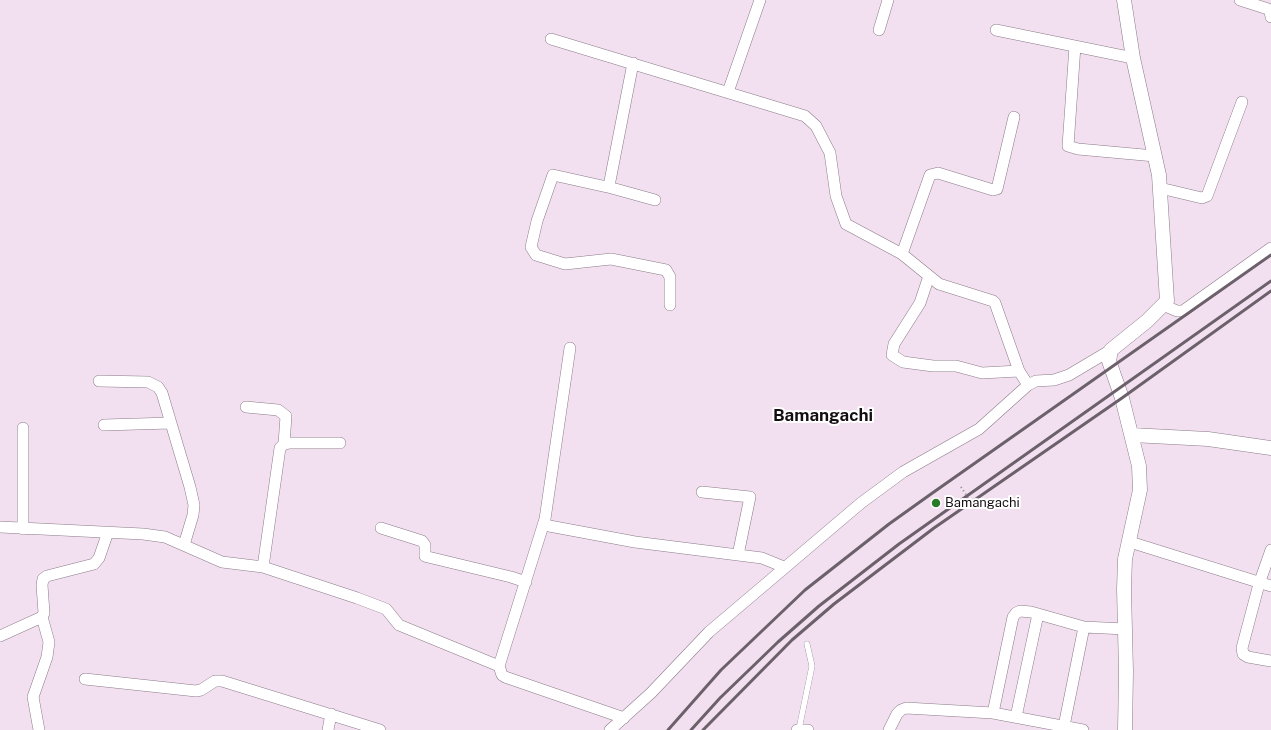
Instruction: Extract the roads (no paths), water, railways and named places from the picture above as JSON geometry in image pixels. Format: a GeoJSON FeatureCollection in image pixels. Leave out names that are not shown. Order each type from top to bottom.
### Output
{"type":"FeatureCollection","features":[{"type":"Feature","properties":{"kind":"street"},"geometry":{"type":"LineString","coordinates":[[728,92],[760,0]]}},
{"type":"Feature","properties":{"kind":"street"},"geometry":{"type":"LineString","coordinates":[[879,30],[888,0]]}},
{"type":"Feature","properties":{"kind":"street"},"geometry":{"type":"LineString","coordinates":[[610,730],[651,693],[709,632],[861,503],[903,472],[979,429],[1028,385],[1036,381],[1054,380],[1069,375],[1111,350],[1148,321],[1167,301],[1160,188],[1155,156],[1133,58],[1124,0]]}},
{"type":"Feature","properties":{"kind":"street"},"geometry":{"type":"LineString","coordinates":[[1240,0],[1268,9],[1271,15]]}},
{"type":"Feature","properties":{"kind":"street"},"geometry":{"type":"LineString","coordinates":[[996,30],[1133,58]]}},
{"type":"Feature","properties":{"kind":"street"},"geometry":{"type":"LineString","coordinates":[[551,39],[798,112],[812,120],[830,153],[836,196],[846,224],[902,254],[939,284],[978,295],[995,303],[1019,371],[1028,385]]}},
{"type":"Feature","properties":{"kind":"street"},"geometry":{"type":"LineString","coordinates":[[1075,46],[1068,146],[1078,149],[1155,156]]}},
{"type":"Feature","properties":{"kind":"street"},"geometry":{"type":"LineString","coordinates":[[608,186],[633,63]]}},
{"type":"Feature","properties":{"kind":"street"},"geometry":{"type":"LineString","coordinates":[[1160,188],[1202,198],[1207,196],[1242,102]]}},
{"type":"Feature","properties":{"kind":"street"},"geometry":{"type":"LineString","coordinates":[[902,254],[930,175],[938,173],[993,190],[997,188],[1014,117]]}},
{"type":"Feature","properties":{"kind":"street"},"geometry":{"type":"LineString","coordinates":[[655,200],[608,186],[553,176],[536,226],[531,247],[532,252],[536,255],[565,264],[611,259],[666,270],[670,277],[670,305]]}},
{"type":"Feature","properties":{"kind":"street"},"geometry":{"type":"LineString","coordinates":[[1163,305],[1177,311],[1183,311],[1271,248]]}},
{"type":"Feature","properties":{"kind":"street"},"geometry":{"type":"LineString","coordinates":[[929,276],[920,303],[894,344],[892,355],[904,362],[933,366],[956,366],[982,373],[1019,371]]}},
{"type":"Feature","properties":{"kind":"street"},"geometry":{"type":"LineString","coordinates":[[570,348],[544,525],[499,666],[502,675],[505,677],[624,718]]}},
{"type":"Feature","properties":{"kind":"street"},"geometry":{"type":"LineString","coordinates":[[1111,350],[1109,361],[1122,398],[1132,435],[1139,466],[1140,490],[1130,542],[1125,559],[1125,730]]}},
{"type":"Feature","properties":{"kind":"street"},"geometry":{"type":"LineString","coordinates":[[99,381],[154,383],[162,393],[190,486],[194,505],[194,516],[184,545]]}},
{"type":"Feature","properties":{"kind":"street"},"geometry":{"type":"LineString","coordinates":[[246,407],[278,410],[286,416],[284,444],[280,448],[263,567]]}},
{"type":"Feature","properties":{"kind":"street"},"geometry":{"type":"LineString","coordinates":[[104,425],[171,422]]}},
{"type":"Feature","properties":{"kind":"street"},"geometry":{"type":"LineString","coordinates":[[23,428],[23,529]]}},
{"type":"Feature","properties":{"kind":"street"},"geometry":{"type":"LineString","coordinates":[[1132,435],[1208,439],[1271,448]]}},
{"type":"Feature","properties":{"kind":"street"},"geometry":{"type":"LineString","coordinates":[[284,444],[340,443]]}},
{"type":"Feature","properties":{"kind":"street"},"geometry":{"type":"LineString","coordinates":[[702,492],[750,497],[738,555]]}},
{"type":"Feature","properties":{"kind":"street"},"geometry":{"type":"LineString","coordinates":[[544,525],[635,542],[762,558],[784,567]]}},
{"type":"Feature","properties":{"kind":"street"},"geometry":{"type":"LineString","coordinates":[[0,527],[108,532],[165,537],[200,554],[222,562],[263,567],[383,608],[389,612],[399,625],[499,666]]}},
{"type":"Feature","properties":{"kind":"street"},"geometry":{"type":"LineString","coordinates":[[381,528],[422,541],[425,545],[425,556],[512,577],[526,582]]}},
{"type":"Feature","properties":{"kind":"street"},"geometry":{"type":"LineString","coordinates":[[39,730],[33,697],[47,657],[49,642],[42,617],[44,614],[43,580],[47,576],[94,564],[99,558],[108,532]]}},
{"type":"Feature","properties":{"kind":"street"},"geometry":{"type":"LineString","coordinates":[[1130,542],[1259,584],[1271,586]]}},
{"type":"Feature","properties":{"kind":"street"},"geometry":{"type":"LineString","coordinates":[[1271,550],[1259,584],[1242,648],[1243,654],[1271,661]]}},
{"type":"Feature","properties":{"kind":"street"},"geometry":{"type":"LineString","coordinates":[[993,713],[1013,617],[1020,612],[1038,614],[1084,627],[1125,629]]}},
{"type":"Feature","properties":{"kind":"street"},"geometry":{"type":"LineString","coordinates":[[1016,717],[1038,614]]}},
{"type":"Feature","properties":{"kind":"street"},"geometry":{"type":"LineString","coordinates":[[0,636],[42,617]]}},
{"type":"Feature","properties":{"kind":"street"},"geometry":{"type":"LineString","coordinates":[[1064,726],[1084,627]]}},
{"type":"Feature","properties":{"kind":"street"},"geometry":{"type":"LineString","coordinates":[[85,679],[196,691],[201,690],[215,681],[222,681],[380,730]]}},
{"type":"Feature","properties":{"kind":"street"},"geometry":{"type":"LineString","coordinates":[[889,730],[897,714],[906,708],[993,713],[1083,730]]}},
{"type":"Feature","properties":{"kind":"street"},"geometry":{"type":"LineString","coordinates":[[328,730],[331,714]]}},
{"type":"Feature","properties":{"kind":"lane"},"geometry":{"type":"LineString","coordinates":[[801,730],[812,666],[807,644]]}},
{"type":"Feature","properties":{"kind":"railway"},"geometry":{"type":"LineString","coordinates":[[668,730],[721,670],[805,590],[889,524],[1271,255]]}},
{"type":"Feature","properties":{"kind":"railway"},"geometry":{"type":"LineString","coordinates":[[691,730],[720,698],[778,642],[819,606],[899,544],[1271,281]]}},
{"type":"Feature","properties":{"kind":"railway"},"geometry":{"type":"LineString","coordinates":[[703,730],[792,640],[834,604],[934,528],[1122,398],[1271,291]]}},
{"type":"Feature","properties":{"kind":"place","name":"Bamangachi"},"geometry":{"type":"Point","coordinates":[936,503]}},
{"type":"Feature","properties":{"kind":"district","name":"Bamangachi"},"geometry":{"type":"Point","coordinates":[823,416]}}]}
